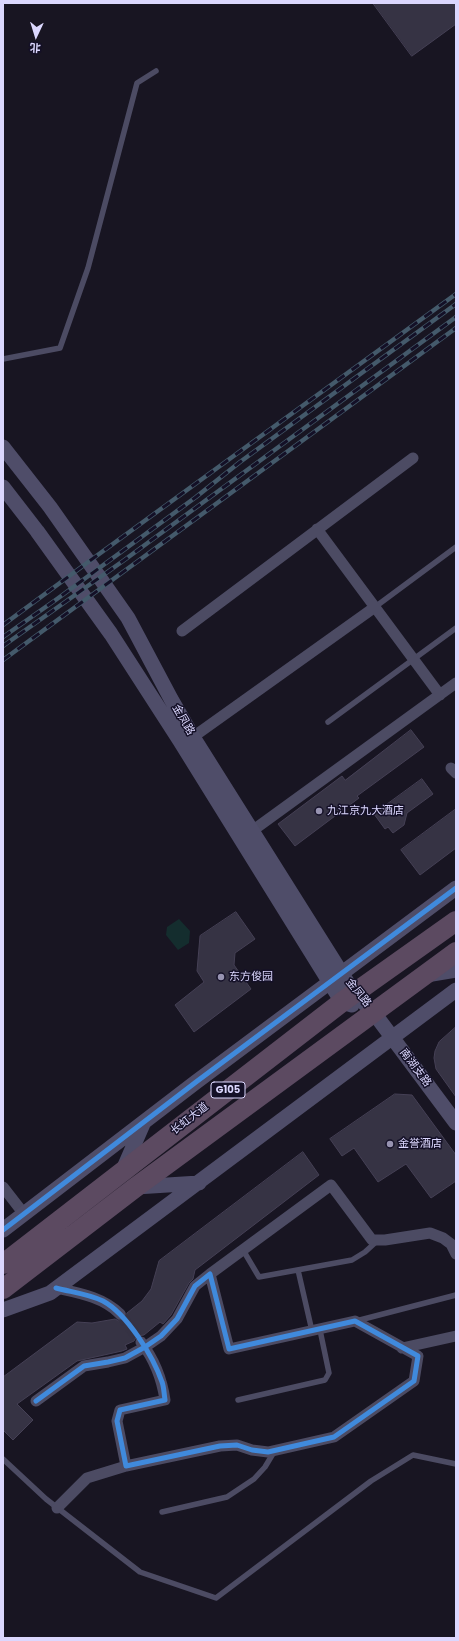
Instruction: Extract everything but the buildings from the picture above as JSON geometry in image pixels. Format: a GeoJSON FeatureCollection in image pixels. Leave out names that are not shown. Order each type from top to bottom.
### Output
{"type":"FeatureCollection","features":[{"type":"Feature","properties":{"kind":"highway","name":"长虹大道"},"geometry":{"type":"LineString","coordinates":[[3,1264],[348,997],[456,921]]}},
{"type":"Feature","properties":{"kind":"highway","name":"长虹大道"},"geometry":{"type":"LineString","coordinates":[[3,1289],[136,1187],[456,952]]}},
{"type":"Feature","properties":{"kind":"street","name":"金凤路"},"geometry":{"type":"LineString","coordinates":[[3,446],[50,507],[128,618],[193,737],[342,973],[348,997]]}},
{"type":"Feature","properties":{"kind":"street"},"geometry":{"type":"LineString","coordinates":[[182,632],[413,458]]}},
{"type":"Feature","properties":{"kind":"street","name":"金凤路"},"geometry":{"type":"LineString","coordinates":[[3,487],[37,531],[111,634],[180,741],[330,982],[348,997],[374,1013]]}},
{"type":"Feature","properties":{"kind":"street"},"geometry":{"type":"LineString","coordinates":[[317,530],[440,695]]}},
{"type":"Feature","properties":{"kind":"street"},"geometry":{"type":"LineString","coordinates":[[193,737],[375,607]]}},
{"type":"Feature","properties":{"kind":"street"},"geometry":{"type":"LineString","coordinates":[[252,831],[456,683]]}},
{"type":"Feature","properties":{"kind":"street"},"geometry":{"type":"LineString","coordinates":[[3,1230],[456,888]]}},
{"type":"Feature","properties":{"kind":"street"},"geometry":{"type":"LineString","coordinates":[[425,975],[456,970]]}},
{"type":"Feature","properties":{"kind":"street"},"geometry":{"type":"LineString","coordinates":[[3,1310],[50,1293],[456,990]]}},
{"type":"Feature","properties":{"kind":"street","name":"南湖支路"},"geometry":{"type":"LineString","coordinates":[[374,1013],[456,1123]]}},
{"type":"Feature","properties":{"kind":"street"},"geometry":{"type":"LineString","coordinates":[[123,1170],[143,1123]]}},
{"type":"Feature","properties":{"kind":"street"},"geometry":{"type":"LineString","coordinates":[[136,1187],[199,1183]]}},
{"type":"Feature","properties":{"kind":"street"},"geometry":{"type":"LineString","coordinates":[[36,1401],[84,1366],[125,1358],[143,1344],[161,1336],[178,1319],[195,1286],[331,1185],[372,1240],[430,1234],[443,1238],[451,1244],[456,1254]]}},
{"type":"Feature","properties":{"kind":"street"},"geometry":{"type":"LineString","coordinates":[[3,1187],[24,1214]]}},
{"type":"Feature","properties":{"kind":"street"},"geometry":{"type":"LineString","coordinates":[[57,1508],[87,1478],[126,1466],[220,1446],[237,1445],[252,1450],[268,1452],[334,1437],[414,1380],[418,1356],[355,1321],[316,1331],[229,1349],[210,1274]]}},
{"type":"Feature","properties":{"kind":"street"},"geometry":{"type":"LineString","coordinates":[[56,1288],[83,1294],[102,1301],[120,1314]]}},
{"type":"Feature","properties":{"kind":"street"},"geometry":{"type":"LineString","coordinates":[[402,1348],[456,1336]]}},
{"type":"Feature","properties":{"kind":"street"},"geometry":{"type":"LineString","coordinates":[[126,1466],[117,1421],[120,1410],[165,1400],[162,1383],[143,1344]]}},
{"type":"Feature","properties":{"kind":"lane"},"geometry":{"type":"LineString","coordinates":[[3,359],[60,348],[88,268],[137,83],[156,71]]}},
{"type":"Feature","properties":{"kind":"lane"},"geometry":{"type":"LineString","coordinates":[[375,607],[456,547]]}},
{"type":"Feature","properties":{"kind":"lane"},"geometry":{"type":"LineString","coordinates":[[328,722],[456,628]]}},
{"type":"Feature","properties":{"kind":"lane"},"geometry":{"type":"LineString","coordinates":[[243,1250],[259,1277],[352,1260],[365,1252],[379,1240]]}},
{"type":"Feature","properties":{"kind":"lane"},"geometry":{"type":"LineString","coordinates":[[238,1400],[325,1380],[329,1373],[298,1270]]}},
{"type":"Feature","properties":{"kind":"lane"},"geometry":{"type":"LineString","coordinates":[[355,1321],[456,1295]]}},
{"type":"Feature","properties":{"kind":"lane"},"geometry":{"type":"LineString","coordinates":[[162,1512],[227,1497],[254,1479],[265,1467],[275,1450]]}},
{"type":"Feature","properties":{"kind":"lane"},"geometry":{"type":"LineString","coordinates":[[3,1459],[57,1508],[140,1572],[216,1598],[370,1481],[413,1455],[456,1464]]}},
{"type":"Feature","properties":{"kind":"green space"},"geometry":{"type":"Polygon","coordinates":[[[179,919],[190,931],[189,943],[178,950],[166,935],[167,927],[179,919]]]}},
{"type":"Feature","properties":{"kind":"tunnel"},"geometry":{"type":"LineString","coordinates":[[120,1314],[141,1342]]}},
{"type":"Feature","properties":{"kind":"railway"},"geometry":{"type":"LineString","coordinates":[[3,625],[456,294]]}},
{"type":"Feature","properties":{"kind":"railway"},"geometry":{"type":"LineString","coordinates":[[3,637],[196,497],[240,462],[456,304]]}},
{"type":"Feature","properties":{"kind":"railway"},"geometry":{"type":"LineString","coordinates":[[3,646],[123,561],[456,317]]}},
{"type":"Feature","properties":{"kind":"railway"},"geometry":{"type":"LineString","coordinates":[[3,660],[456,328]]}},
{"type":"Feature","properties":{"kind":"cycle path"},"geometry":{"type":"LineString","coordinates":[[3,1230],[196,1082],[456,888]]}},
{"type":"Feature","properties":{"kind":"cycle path"},"geometry":{"type":"LineString","coordinates":[[36,1401],[84,1366],[125,1358],[145,1347],[161,1336],[177,1319],[195,1286],[210,1274],[229,1349],[355,1321],[418,1356],[414,1381],[334,1437],[268,1452],[252,1450],[237,1445],[220,1446],[126,1466],[117,1421],[120,1410],[165,1400],[162,1382],[146,1348],[138,1337],[130,1325],[112,1307],[103,1301],[92,1297],[56,1288]]}},
{"type":"Feature","properties":{"kind":"place","name":"九江京九大酒店"},"geometry":{"type":"Point","coordinates":[319,811]}},
{"type":"Feature","properties":{"kind":"place","name":"东方俊园"},"geometry":{"type":"Point","coordinates":[221,977]}},
{"type":"Feature","properties":{"kind":"place","name":"金誉酒店"},"geometry":{"type":"Point","coordinates":[390,1144]}}]}
